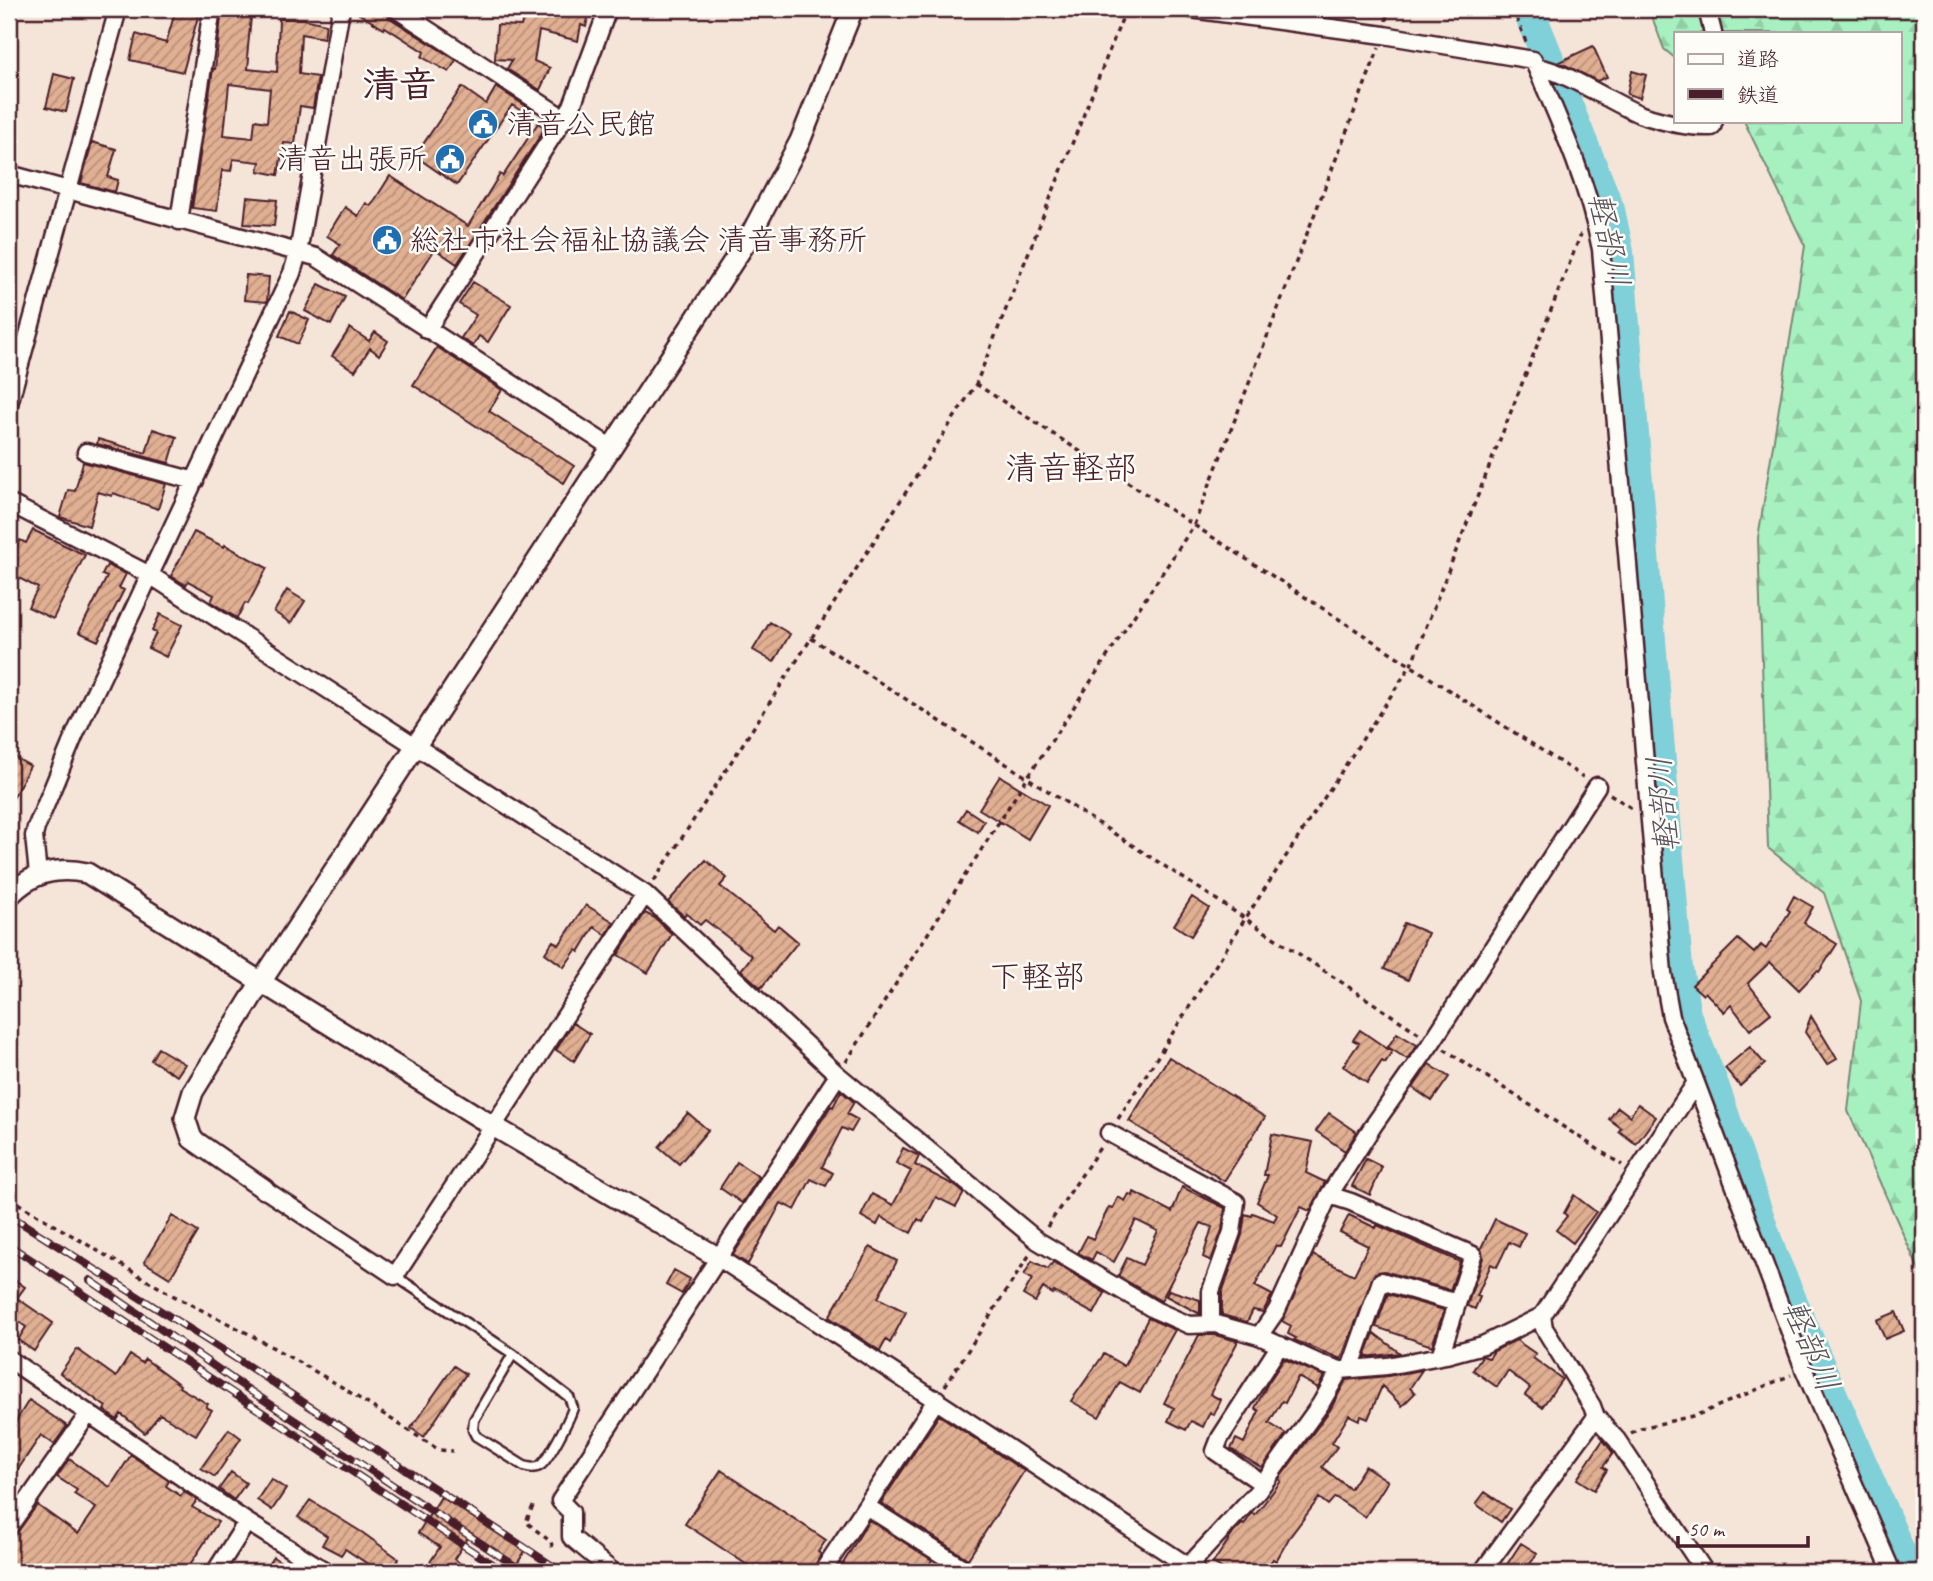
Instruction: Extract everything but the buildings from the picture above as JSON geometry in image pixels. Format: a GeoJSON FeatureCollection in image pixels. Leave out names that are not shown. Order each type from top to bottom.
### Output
{"type":"FeatureCollection","features":[{"type":"Feature","properties":{"kind":"street"},"geometry":{"type":"LineString","coordinates":[[9,404],[118,9]]}},
{"type":"Feature","properties":{"kind":"street"},"geometry":{"type":"LineString","coordinates":[[179,221],[212,9]]}},
{"type":"Feature","properties":{"kind":"street"},"geometry":{"type":"LineString","coordinates":[[38,874],[34,836],[75,734],[292,274],[341,9]]}},
{"type":"Feature","properties":{"kind":"street"},"geometry":{"type":"LineString","coordinates":[[396,9],[565,119]]}},
{"type":"Feature","properties":{"kind":"street"},"geometry":{"type":"LineString","coordinates":[[428,330],[565,119],[608,9]]}},
{"type":"Feature","properties":{"kind":"street"},"geometry":{"type":"LineString","coordinates":[[645,894],[395,1276],[192,1139],[185,1118],[193,1092],[261,982],[750,236],[800,141],[853,9]]}},
{"type":"Feature","properties":{"kind":"street"},"geometry":{"type":"LineString","coordinates":[[1191,9],[1384,35],[1537,65],[1641,114],[1694,128],[1712,127],[1714,122]]}},
{"type":"Feature","properties":{"kind":"street"},"geometry":{"type":"LineString","coordinates":[[1707,9],[1713,32]]}},
{"type":"Feature","properties":{"kind":"street"},"geometry":{"type":"LineString","coordinates":[[1537,65],[1560,118],[1593,210],[1601,249],[1666,996],[1695,1084],[1804,1369],[1892,1572]]}},
{"type":"Feature","properties":{"kind":"street"},"geometry":{"type":"LineString","coordinates":[[9,174],[316,257],[612,448]]}},
{"type":"Feature","properties":{"kind":"street"},"geometry":{"type":"LineString","coordinates":[[86,452],[195,481]]}},
{"type":"Feature","properties":{"kind":"street"},"geometry":{"type":"LineString","coordinates":[[9,503],[150,575],[645,894],[838,1075],[1038,1241],[1155,1310],[1189,1325],[1210,1324],[1259,1336],[1321,1364],[1345,1369],[1387,1366],[1483,1345],[1542,1316],[1695,1084]]}},
{"type":"Feature","properties":{"kind":"street"},"geometry":{"type":"LineString","coordinates":[[1259,1336],[1277,1310],[1329,1195],[1432,1042],[1597,786]]}},
{"type":"Feature","properties":{"kind":"street"},"geometry":{"type":"LineString","coordinates":[[9,896],[38,874],[56,870],[87,873],[493,1126],[719,1258],[937,1399],[1190,1570],[1263,1484],[1345,1369],[1381,1281],[1457,1303]]}},
{"type":"Feature","properties":{"kind":"street"},"geometry":{"type":"LineString","coordinates":[[613,1572],[571,1537],[571,1512],[560,1501],[838,1075]]}},
{"type":"Feature","properties":{"kind":"street"},"geometry":{"type":"LineString","coordinates":[[1109,1133],[1236,1202],[1232,1232],[1211,1291],[1210,1324]]}},
{"type":"Feature","properties":{"kind":"street"},"geometry":{"type":"LineString","coordinates":[[1329,1195],[1473,1255],[1440,1356]]}},
{"type":"Feature","properties":{"kind":"street"},"geometry":{"type":"LineString","coordinates":[[1542,1316],[1544,1328],[1596,1417],[1617,1440],[1705,1572]]}},
{"type":"Feature","properties":{"kind":"street"},"geometry":{"type":"LineString","coordinates":[[1263,1484],[1215,1451],[1220,1438],[1280,1345]]}},
{"type":"Feature","properties":{"kind":"street"},"geometry":{"type":"LineString","coordinates":[[9,1359],[247,1522],[327,1572]]}},
{"type":"Feature","properties":{"kind":"street"},"geometry":{"type":"LineString","coordinates":[[822,1572],[937,1399]]}},
{"type":"Feature","properties":{"kind":"street"},"geometry":{"type":"LineString","coordinates":[[11,1518],[89,1413]]}},
{"type":"Feature","properties":{"kind":"street"},"geometry":{"type":"LineString","coordinates":[[1482,1572],[1596,1417]]}},
{"type":"Feature","properties":{"kind":"street"},"geometry":{"type":"LineString","coordinates":[[866,1506],[969,1572]]}},
{"type":"Feature","properties":{"kind":"street"},"geometry":{"type":"LineString","coordinates":[[215,1572],[247,1522]]}},
{"type":"Feature","properties":{"kind":"lane"},"geometry":{"type":"LineString","coordinates":[[395,1276],[513,1354],[569,1397],[573,1408],[569,1420],[541,1465],[532,1468],[524,1466],[476,1436],[473,1430],[474,1420],[513,1354]]}},
{"type":"Feature","properties":{"kind":"path"},"geometry":{"type":"LineString","coordinates":[[645,894],[976,384],[1126,9]]}},
{"type":"Feature","properties":{"kind":"path"},"geometry":{"type":"LineString","coordinates":[[838,1075],[1027,778],[1194,525],[1384,35],[1388,9]]}},
{"type":"Feature","properties":{"kind":"path"},"geometry":{"type":"LineString","coordinates":[[1513,9],[1537,65]]}},
{"type":"Feature","properties":{"kind":"path"},"geometry":{"type":"LineString","coordinates":[[937,1399],[1411,665],[1585,222],[1593,210]]}},
{"type":"Feature","properties":{"kind":"path"},"geometry":{"type":"LineString","coordinates":[[976,384],[1650,820]]}},
{"type":"Feature","properties":{"kind":"path"},"geometry":{"type":"LineString","coordinates":[[811,638],[1245,919]]}},
{"type":"Feature","properties":{"kind":"path"},"geometry":{"type":"LineString","coordinates":[[9,1198],[172,1295],[249,1334],[337,1384],[439,1450],[453,1451]]}},
{"type":"Feature","properties":{"kind":"path"},"geometry":{"type":"LineString","coordinates":[[1617,1440],[1641,1428],[1697,1415],[1804,1369]]}},
{"type":"Feature","properties":{"kind":"path"},"geometry":{"type":"LineString","coordinates":[[533,1506],[526,1522],[551,1542],[553,1549]]}},
{"type":"Feature","properties":{"kind":"green space"},"geometry":{"type":"Polygon","coordinates":[[[1649,9],[1924,9],[1924,1281],[1848,1111],[1861,1001],[1824,893],[1768,848],[1758,538],[1805,246],[1744,122],[1902,122],[1902,32],[1674,32],[1674,57],[1664,49],[1649,9]]]}},
{"type":"Feature","properties":{"kind":"waterway","name":"軽部川"},"geometry":{"type":"LineString","coordinates":[[1528,9],[1609,210],[1618,252],[1677,968],[1685,1015],[1714,1088],[1771,1254],[1908,1572]]}},
{"type":"Feature","properties":{"kind":"railway"},"geometry":{"type":"LineString","coordinates":[[9,1215],[248,1366],[562,1572]]}},
{"type":"Feature","properties":{"kind":"railway"},"geometry":{"type":"LineString","coordinates":[[9,1245],[504,1572]]}},
{"type":"Feature","properties":{"kind":"railway"},"geometry":{"type":"LineString","coordinates":[[90,1280],[234,1380],[524,1572]]}},
{"type":"Feature","properties":{"kind":"place","name":"清音公民館"},"geometry":{"type":"Point","coordinates":[483,124]}},
{"type":"Feature","properties":{"kind":"place","name":"清音出張所"},"geometry":{"type":"Point","coordinates":[450,159]}},
{"type":"Feature","properties":{"kind":"place","name":"総社市社会福祉協議会 清音事務所"},"geometry":{"type":"Point","coordinates":[387,240]}},
{"type":"Feature","properties":{"kind":"district","name":"清音"},"geometry":{"type":"Point","coordinates":[399,84]}},
{"type":"Feature","properties":{"kind":"district","name":"清音軽部"},"geometry":{"type":"Point","coordinates":[1071,468]}},
{"type":"Feature","properties":{"kind":"district","name":"下軽部"},"geometry":{"type":"Point","coordinates":[1037,976]}}]}
